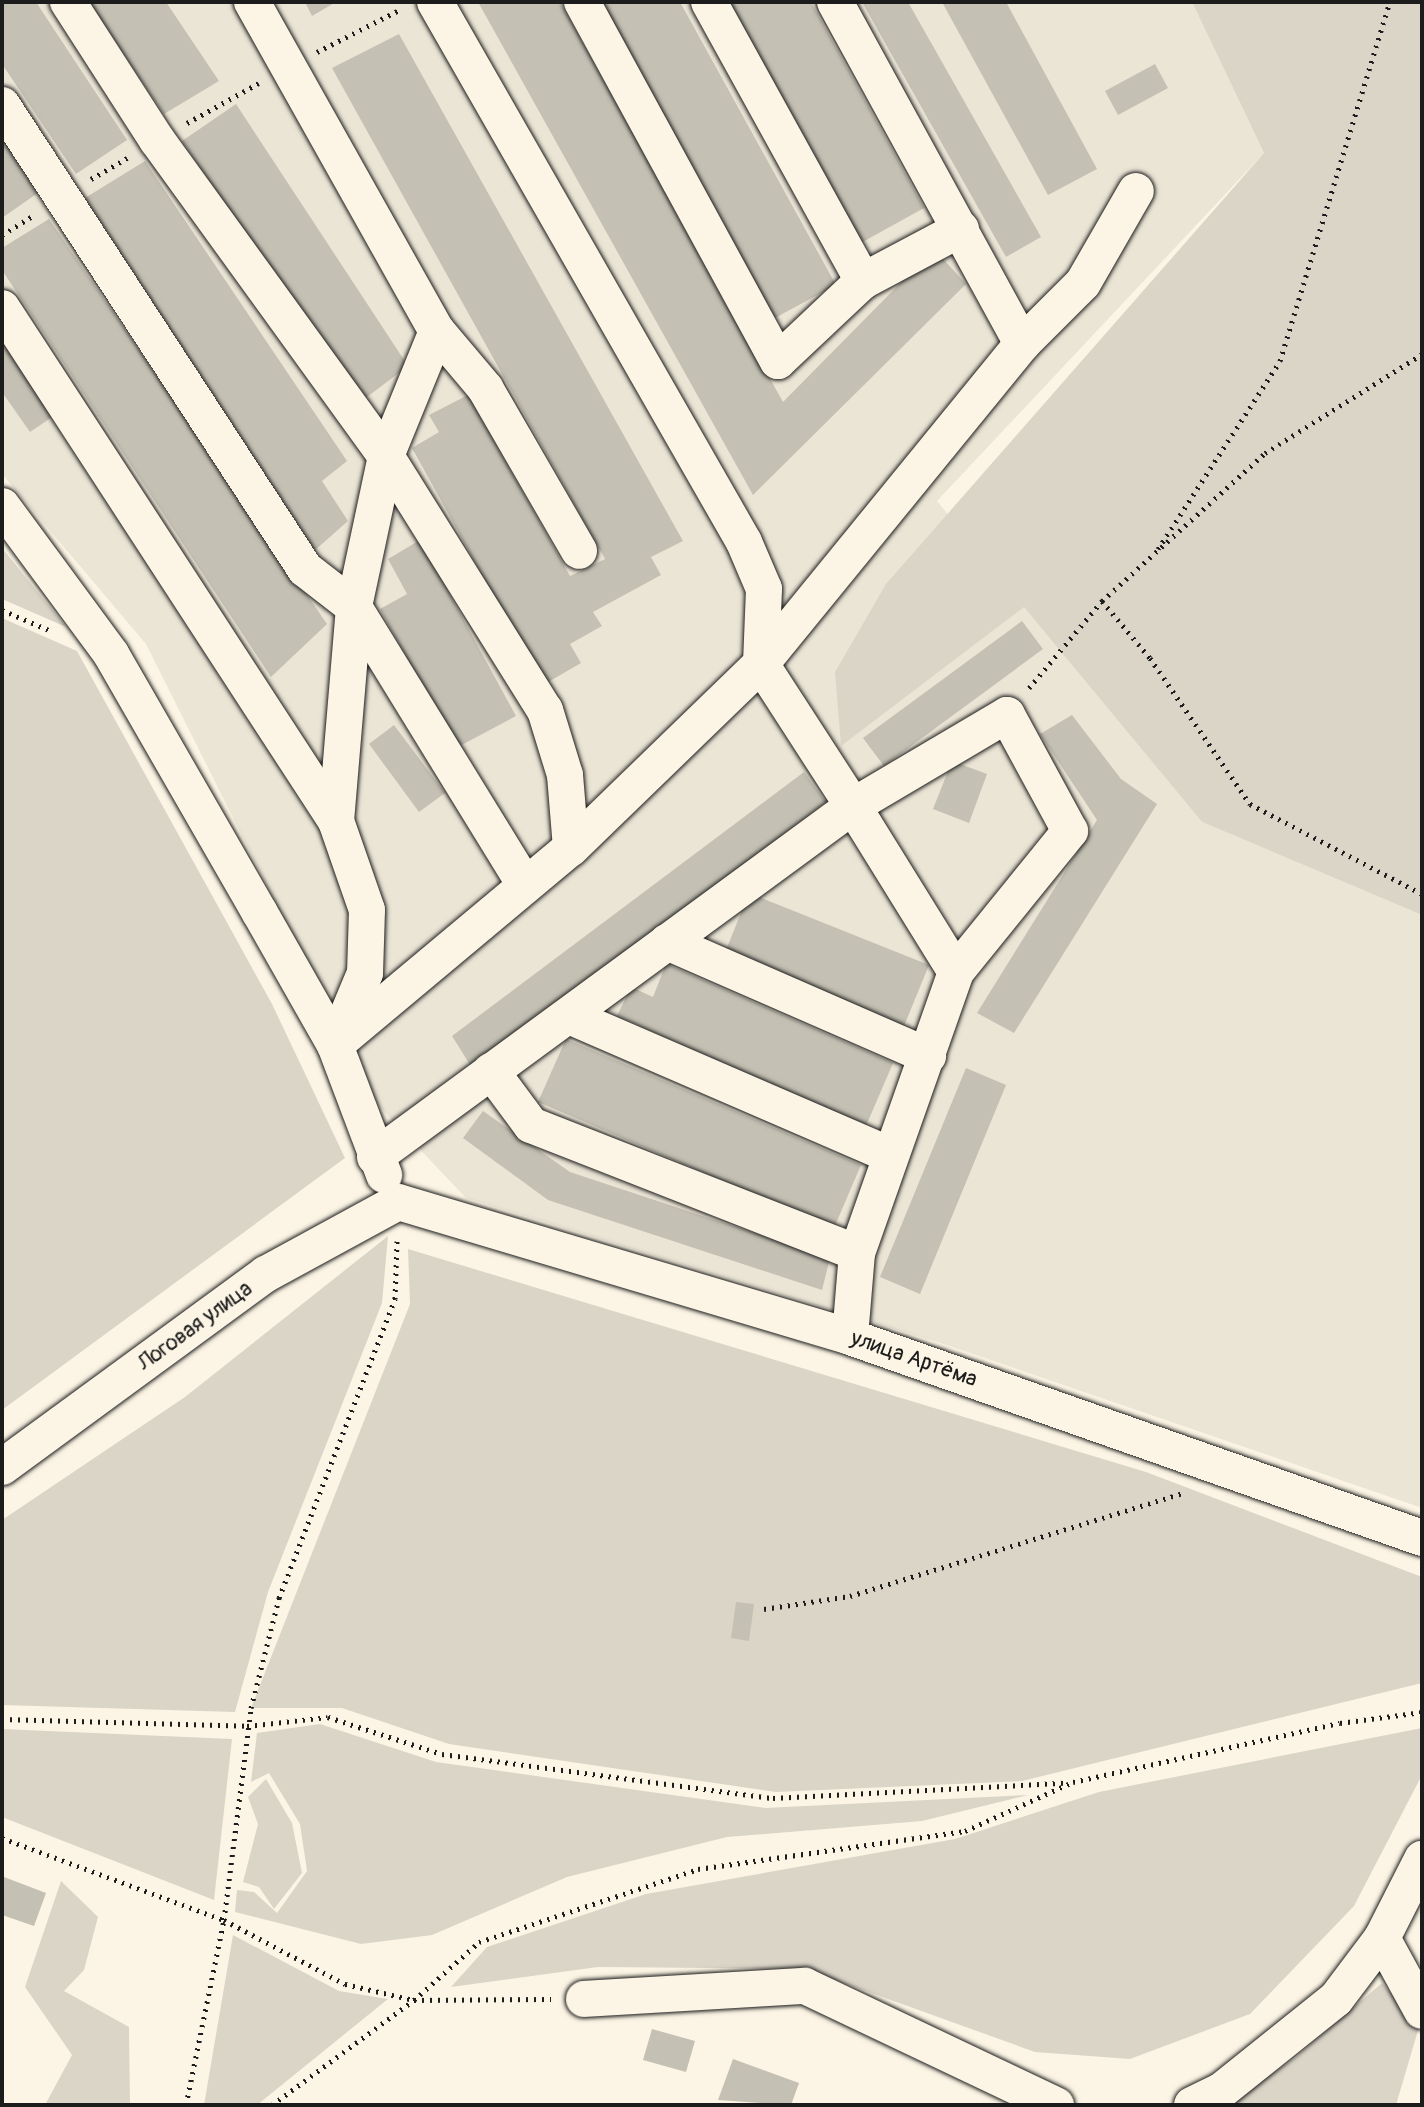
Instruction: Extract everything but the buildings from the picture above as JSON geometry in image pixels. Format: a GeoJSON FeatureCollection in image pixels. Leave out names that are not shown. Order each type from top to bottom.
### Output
{"type":"FeatureCollection","features":[{"type":"Feature","properties":{"kind":"street"},"geometry":{"type":"LineString","coordinates":[[68,2],[157,140],[386,456],[545,710],[565,775],[571,848]]}},
{"type":"Feature","properties":{"kind":"street"},"geometry":{"type":"LineString","coordinates":[[252,2],[291,65],[437,331],[485,388],[579,551]]}},
{"type":"Feature","properties":{"kind":"street"},"geometry":{"type":"LineString","coordinates":[[435,2],[744,542],[764,589],[761,664],[956,972]]}},
{"type":"Feature","properties":{"kind":"street"},"geometry":{"type":"LineString","coordinates":[[582,2],[778,361],[863,281],[961,229]]}},
{"type":"Feature","properties":{"kind":"street"},"geometry":{"type":"LineString","coordinates":[[709,2],[863,281]]}},
{"type":"Feature","properties":{"kind":"street"},"geometry":{"type":"LineString","coordinates":[[835,2],[1022,344]]}},
{"type":"Feature","properties":{"kind":"street"},"geometry":{"type":"LineString","coordinates":[[2,105],[305,569],[354,607],[525,885]]}},
{"type":"Feature","properties":{"kind":"street"},"geometry":{"type":"LineString","coordinates":[[335,1045],[571,848],[761,664],[1022,344],[1083,283],[1136,191]]}},
{"type":"Feature","properties":{"kind":"street"},"geometry":{"type":"LineString","coordinates":[[2,308],[336,821],[367,910],[365,973],[335,1045]]}},
{"type":"Feature","properties":{"kind":"street"},"geometry":{"type":"LineString","coordinates":[[336,821],[354,607],[386,456],[437,331]]}},
{"type":"Feature","properties":{"kind":"street"},"geometry":{"type":"LineString","coordinates":[[2,506],[111,654],[335,1045],[375,1157],[398,1202]]}},
{"type":"Feature","properties":{"kind":"street"},"geometry":{"type":"LineString","coordinates":[[375,1157],[853,806],[1007,715],[1070,831],[956,972],[857,1253],[850,1337]]}},
{"type":"Feature","properties":{"kind":"street"},"geometry":{"type":"LineString","coordinates":[[667,942],[928,1056]]}},
{"type":"Feature","properties":{"kind":"street"},"geometry":{"type":"LineString","coordinates":[[569,1016],[890,1155]]}},
{"type":"Feature","properties":{"kind":"street"},"geometry":{"type":"LineString","coordinates":[[491,1071],[531,1125],[857,1253]]}},
{"type":"Feature","properties":{"kind":"street","name":"улица Артёма"},"geometry":{"type":"LineString","coordinates":[[398,1202],[850,1337],[1422,1538]]}},
{"type":"Feature","properties":{"kind":"street","name":"Логовая улица"},"geometry":{"type":"LineString","coordinates":[[2,1467],[266,1274],[398,1202]]}},
{"type":"Feature","properties":{"kind":"street"},"geometry":{"type":"LineString","coordinates":[[1192,2105],[1221,2091],[1336,1999],[1382,1938],[1422,1859]]}},
{"type":"Feature","properties":{"kind":"street"},"geometry":{"type":"LineString","coordinates":[[1382,1938],[1422,2011]]}},
{"type":"Feature","properties":{"kind":"street"},"geometry":{"type":"LineString","coordinates":[[584,1999],[805,1986],[1056,2105]]}},
{"type":"Feature","properties":{"kind":"path"},"geometry":{"type":"LineString","coordinates":[[291,65],[416,2]]}},
{"type":"Feature","properties":{"kind":"path"},"geometry":{"type":"LineString","coordinates":[[1158,549],[1280,361],[1390,2]]}},
{"type":"Feature","properties":{"kind":"path"},"geometry":{"type":"LineString","coordinates":[[1007,715],[1102,601],[1265,453],[1422,354]]}},
{"type":"Feature","properties":{"kind":"path"},"geometry":{"type":"LineString","coordinates":[[1102,601],[1150,658],[1250,804],[1422,894]]}},
{"type":"Feature","properties":{"kind":"path"},"geometry":{"type":"LineString","coordinates":[[186,2105],[224,1920],[247,1726],[279,1598],[395,1299],[398,1202]]}},
{"type":"Feature","properties":{"kind":"path"},"geometry":{"type":"LineString","coordinates":[[764,1609],[850,1596],[1190,1491]]}},
{"type":"Feature","properties":{"kind":"path"},"geometry":{"type":"LineString","coordinates":[[2,1719],[247,1726],[328,1717],[442,1754],[773,1798],[1073,1782],[1340,1723],[1422,1712]]}},
{"type":"Feature","properties":{"kind":"path"},"geometry":{"type":"LineString","coordinates":[[272,2105],[414,2000],[479,1942],[698,1869],[965,1831],[1073,1782]]}},
{"type":"Feature","properties":{"kind":"path"},"geometry":{"type":"LineString","coordinates":[[2,1838],[224,1920],[345,1984],[414,2000],[584,1999]]}},
{"type":"Feature","properties":{"kind":"shaded area"},"geometry":{"type":"Polygon","coordinates":[[[2,2],[1192,2],[1264,153],[937,501],[1202,822],[1422,915],[1422,1508],[947,1345],[466,1198],[376,1103],[146,644],[2,474],[2,2]]]}},
{"type":"Feature","properties":{"kind":"shaded area"},"geometry":{"type":"Polygon","coordinates":[[[1192,2],[1422,2],[1422,915],[1202,822],[1024,607],[841,746],[835,672],[886,584],[1264,153],[1192,2]]]}},
{"type":"Feature","properties":{"kind":"shaded area"},"geometry":{"type":"Polygon","coordinates":[[[2,548],[66,627],[2,599],[2,548]]]}},
{"type":"Feature","properties":{"kind":"shaded area"},"geometry":{"type":"Polygon","coordinates":[[[2,618],[77,651],[272,1004],[345,1158],[2,1410],[2,618]]]}},
{"type":"Feature","properties":{"kind":"shaded area"},"geometry":{"type":"Polygon","coordinates":[[[388,1236],[382,1303],[268,1592],[235,1712],[2,1705],[2,1520],[185,1397],[388,1236]]]}},
{"type":"Feature","properties":{"kind":"shaded area"},"geometry":{"type":"Polygon","coordinates":[[[408,1249],[1146,1472],[1422,1577],[1422,1683],[1022,1781],[776,1792],[449,1744],[342,1708],[251,1708],[410,1304],[408,1249]]]}},
{"type":"Feature","properties":{"kind":"shaded area"},"geometry":{"type":"Polygon","coordinates":[[[320,1724],[436,1762],[765,1808],[1028,1795],[922,1821],[727,1837],[567,1877],[432,1935],[361,1944],[235,1912],[237,1890],[254,1892],[277,1913],[307,1871],[300,1824],[269,1773],[251,1782],[257,1733],[320,1724]]]}},
{"type":"Feature","properties":{"kind":"shaded area"},"geometry":{"type":"Polygon","coordinates":[[[1422,1728],[1422,1775],[1354,1906],[1250,2014],[1130,2059],[1035,2052],[805,1969],[598,1967],[451,1987],[487,1947],[646,1894],[955,1839],[1099,1792],[1422,1728]]]}},
{"type":"Feature","properties":{"kind":"shaded area"},"geometry":{"type":"Polygon","coordinates":[[[2,1729],[232,1739],[214,1900],[2,1817],[2,1729]]]}},
{"type":"Feature","properties":{"kind":"shaded area"},"geometry":{"type":"Polygon","coordinates":[[[266,1779],[292,1823],[302,1873],[274,1909],[259,1887],[243,1882],[258,1824],[248,1797],[266,1779]]]}},
{"type":"Feature","properties":{"kind":"shaded area"},"geometry":{"type":"Polygon","coordinates":[[[61,1881],[98,1917],[84,1970],[64,1991],[129,2027],[130,2105],[45,2105],[72,2055],[25,1987],[61,1881]]]}},
{"type":"Feature","properties":{"kind":"shaded area"},"geometry":{"type":"Polygon","coordinates":[[[233,1935],[339,1991],[388,1999],[257,2105],[204,2105],[233,1935]]]}},
{"type":"Feature","properties":{"kind":"shaded area"},"geometry":{"type":"Polygon","coordinates":[[[1382,1983],[1419,2027],[1396,2105],[1226,2105],[1294,2059],[1382,1983]]]}}]}
